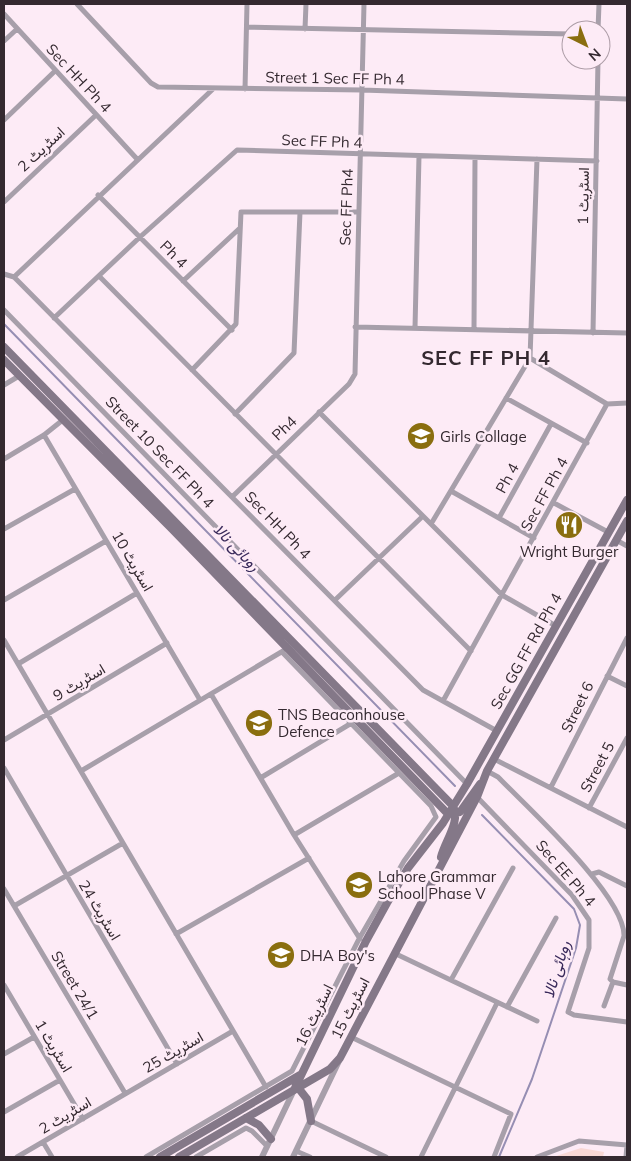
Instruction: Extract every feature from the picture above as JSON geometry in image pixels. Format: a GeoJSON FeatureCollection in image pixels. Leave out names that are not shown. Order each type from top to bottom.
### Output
{"type":"FeatureCollection","features":[{"type":"Feature","properties":{"kind":"main road"},"geometry":{"type":"LineString","coordinates":[[4,347],[452,812]]}},
{"type":"Feature","properties":{"kind":"main road"},"geometry":{"type":"LineString","coordinates":[[4,360],[341,709],[452,812]]}},
{"type":"Feature","properties":{"kind":"main road","name":"Sec GG FF Rd Ph 4"},"geometry":{"type":"LineString","coordinates":[[452,812],[627,500]]}},
{"type":"Feature","properties":{"kind":"main road"},"geometry":{"type":"LineString","coordinates":[[452,812],[462,810],[482,781],[627,520]]}},
{"type":"Feature","properties":{"kind":"main road","name":"اسٹریٹ 15"},"geometry":{"type":"LineString","coordinates":[[340,1058],[477,796],[482,781]]}},
{"type":"Feature","properties":{"kind":"main road"},"geometry":{"type":"LineString","coordinates":[[439,868],[452,812]]}},
{"type":"Feature","properties":{"kind":"main road","name":"اسٹریٹ 16"},"geometry":{"type":"LineString","coordinates":[[303,1078],[308,1051],[362,940],[408,868],[452,812]]}},
{"type":"Feature","properties":{"kind":"main road"},"geometry":{"type":"LineString","coordinates":[[160,1157],[287,1084],[330,1069],[340,1058]]}},
{"type":"Feature","properties":{"kind":"main road"},"geometry":{"type":"LineString","coordinates":[[179,1157],[297,1088],[303,1078]]}},
{"type":"Feature","properties":{"kind":"main road"},"geometry":{"type":"LineString","coordinates":[[287,1084],[297,1088],[307,1099],[311,1121]]}},
{"type":"Feature","properties":{"kind":"main road"},"geometry":{"type":"LineString","coordinates":[[246,1118],[259,1125],[269,1142]]}},
{"type":"Feature","properties":{"kind":"street","name":"Street 1 Sec FF Ph 4"},"geometry":{"type":"LineString","coordinates":[[77,4],[155,86],[213,89],[362,90],[598,96],[627,99]]}},
{"type":"Feature","properties":{"kind":"street"},"geometry":{"type":"LineString","coordinates":[[245,89],[247,4]]}},
{"type":"Feature","properties":{"kind":"street"},"geometry":{"type":"LineString","coordinates":[[306,4],[306,29]]}},
{"type":"Feature","properties":{"kind":"street"},"geometry":{"type":"LineString","coordinates":[[363,29],[364,4]]}},
{"type":"Feature","properties":{"kind":"street"},"geometry":{"type":"LineString","coordinates":[[598,20],[599,4]]}},
{"type":"Feature","properties":{"kind":"street","name":"Sec HH Ph 4"},"geometry":{"type":"LineString","coordinates":[[4,14],[137,159]]}},
{"type":"Feature","properties":{"kind":"street"},"geometry":{"type":"LineString","coordinates":[[246,27],[561,34]]}},
{"type":"Feature","properties":{"kind":"street"},"geometry":{"type":"LineString","coordinates":[[4,41],[17,29]]}},
{"type":"Feature","properties":{"kind":"street","name":"Sec FF Ph4"},"geometry":{"type":"LineString","coordinates":[[354,379],[363,29]]}},
{"type":"Feature","properties":{"kind":"street","name":"اسٹریٹ 1"},"geometry":{"type":"LineString","coordinates":[[592,333],[598,70]]}},
{"type":"Feature","properties":{"kind":"street"},"geometry":{"type":"LineString","coordinates":[[4,120],[55,71]]}},
{"type":"Feature","properties":{"kind":"street"},"geometry":{"type":"LineString","coordinates":[[14,277],[98,195],[213,89]]}},
{"type":"Feature","properties":{"kind":"street","name":"اسٹریٹ 2"},"geometry":{"type":"LineString","coordinates":[[4,202],[96,115]]}},
{"type":"Feature","properties":{"kind":"street","name":"Sec FF Ph 4"},"geometry":{"type":"LineString","coordinates":[[140,237],[237,150],[597,161]]}},
{"type":"Feature","properties":{"kind":"street"},"geometry":{"type":"LineString","coordinates":[[415,328],[419,156]]}},
{"type":"Feature","properties":{"kind":"street"},"geometry":{"type":"LineString","coordinates":[[474,330],[475,158]]}},
{"type":"Feature","properties":{"kind":"street"},"geometry":{"type":"LineString","coordinates":[[431,524],[530,358],[537,159]]}},
{"type":"Feature","properties":{"kind":"street","name":"Ph 4"},"geometry":{"type":"LineString","coordinates":[[98,195],[232,330]]}},
{"type":"Feature","properties":{"kind":"street"},"geometry":{"type":"LineString","coordinates":[[192,370],[236,324],[241,212],[358,212]]}},
{"type":"Feature","properties":{"kind":"street"},"geometry":{"type":"LineString","coordinates":[[235,414],[292,357],[296,349],[300,212]]}},
{"type":"Feature","properties":{"kind":"street"},"geometry":{"type":"LineString","coordinates":[[182,280],[240,228]]}},
{"type":"Feature","properties":{"kind":"street"},"geometry":{"type":"LineString","coordinates":[[54,318],[140,237]]}},
{"type":"Feature","properties":{"kind":"street","name":"Sec HH Ph 4"},"geometry":{"type":"LineString","coordinates":[[4,274],[14,277],[233,496],[423,690],[497,731]]}},
{"type":"Feature","properties":{"kind":"street"},"geometry":{"type":"LineString","coordinates":[[99,276],[471,651]]}},
{"type":"Feature","properties":{"kind":"street","name":"Street 10 Sec FF Ph 4"},"geometry":{"type":"LineString","coordinates":[[4,310],[467,784]]}},
{"type":"Feature","properties":{"kind":"street"},"geometry":{"type":"LineString","coordinates":[[355,327],[627,333]]}},
{"type":"Feature","properties":{"kind":"street"},"geometry":{"type":"LineString","coordinates":[[530,358],[607,404],[627,403]]}},
{"type":"Feature","properties":{"kind":"street"},"geometry":{"type":"LineString","coordinates":[[4,385],[20,376]]}},
{"type":"Feature","properties":{"kind":"street","name":"Ph4"},"geometry":{"type":"LineString","coordinates":[[233,496],[354,379]]}},
{"type":"Feature","properties":{"kind":"street"},"geometry":{"type":"LineString","coordinates":[[506,398],[587,443]]}},
{"type":"Feature","properties":{"kind":"street","name":"Sec FF Ph 4"},"geometry":{"type":"LineString","coordinates":[[443,701],[607,404]]}},
{"type":"Feature","properties":{"kind":"street"},"geometry":{"type":"LineString","coordinates":[[319,412],[502,595],[556,626]]}},
{"type":"Feature","properties":{"kind":"street"},"geometry":{"type":"LineString","coordinates":[[4,459],[44,435],[64,420]]}},
{"type":"Feature","properties":{"kind":"street","name":"Ph 4"},"geometry":{"type":"LineString","coordinates":[[499,518],[551,424]]}},
{"type":"Feature","properties":{"kind":"street","name":"اسٹریٹ 10"},"geometry":{"type":"LineString","coordinates":[[44,435],[200,700]]}},
{"type":"Feature","properties":{"kind":"street"},"geometry":{"type":"LineString","coordinates":[[4,529],[75,488]]}},
{"type":"Feature","properties":{"kind":"street"},"geometry":{"type":"LineString","coordinates":[[451,491],[534,538]]}},
{"type":"Feature","properties":{"kind":"street"},"geometry":{"type":"LineString","coordinates":[[554,503],[608,532]]}},
{"type":"Feature","properties":{"kind":"street"},"geometry":{"type":"LineString","coordinates":[[335,600],[423,516]]}},
{"type":"Feature","properties":{"kind":"street"},"geometry":{"type":"LineString","coordinates":[[616,540],[627,546]]}},
{"type":"Feature","properties":{"kind":"street"},"geometry":{"type":"LineString","coordinates":[[4,600],[106,541]]}},
{"type":"Feature","properties":{"kind":"street"},"geometry":{"type":"LineString","coordinates":[[18,664],[137,593]]}},
{"type":"Feature","properties":{"kind":"street","name":"Street 6"},"geometry":{"type":"LineString","coordinates":[[551,788],[627,638]]}},
{"type":"Feature","properties":{"kind":"street"},"geometry":{"type":"LineString","coordinates":[[4,640],[266,1087]]}},
{"type":"Feature","properties":{"kind":"street","name":"اسٹریٹ 9"},"geometry":{"type":"LineString","coordinates":[[4,740],[167,643]]}},
{"type":"Feature","properties":{"kind":"street"},"geometry":{"type":"LineString","coordinates":[[81,771],[284,650]]}},
{"type":"Feature","properties":{"kind":"street"},"geometry":{"type":"LineString","coordinates":[[607,676],[627,686]]}},
{"type":"Feature","properties":{"kind":"street"},"geometry":{"type":"LineString","coordinates":[[211,694],[308,858],[362,940],[404,861],[436,817],[431,806],[350,724],[341,709]]}},
{"type":"Feature","properties":{"kind":"street"},"geometry":{"type":"LineString","coordinates":[[262,778],[350,724]]}},
{"type":"Feature","properties":{"kind":"street","name":"Street 5"},"geometry":{"type":"LineString","coordinates":[[589,808],[627,738]]}},
{"type":"Feature","properties":{"kind":"street"},"geometry":{"type":"LineString","coordinates":[[494,759],[627,827]]}},
{"type":"Feature","properties":{"kind":"street","name":"اسٹریٹ 24"},"geometry":{"type":"LineString","coordinates":[[4,768],[177,1064]]}},
{"type":"Feature","properties":{"kind":"street"},"geometry":{"type":"LineString","coordinates":[[487,771],[498,777],[592,874],[621,920],[626,937],[610,973],[610,979],[613,982],[627,985]]}},
{"type":"Feature","properties":{"kind":"street"},"geometry":{"type":"LineString","coordinates":[[294,835],[400,773]]}},
{"type":"Feature","properties":{"kind":"street","name":"Sec EE Ph 4"},"geometry":{"type":"LineString","coordinates":[[477,796],[572,895],[589,920],[588,948],[568,1012],[574,1015],[627,1022]]}},
{"type":"Feature","properties":{"kind":"street"},"geometry":{"type":"LineString","coordinates":[[14,906],[123,843]]}},
{"type":"Feature","properties":{"kind":"street"},"geometry":{"type":"LineString","coordinates":[[176,934],[308,858]]}},
{"type":"Feature","properties":{"kind":"street"},"geometry":{"type":"LineString","coordinates":[[451,980],[513,868]]}},
{"type":"Feature","properties":{"kind":"street"},"geometry":{"type":"LineString","coordinates":[[592,874],[599,872],[627,886]]}},
{"type":"Feature","properties":{"kind":"street","name":"Street 24/1"},"geometry":{"type":"LineString","coordinates":[[4,889],[125,1093]]}},
{"type":"Feature","properties":{"kind":"street"},"geometry":{"type":"LineString","coordinates":[[507,1007],[556,918]]}},
{"type":"Feature","properties":{"kind":"street"},"geometry":{"type":"LineString","coordinates":[[394,953],[537,1021]]}},
{"type":"Feature","properties":{"kind":"street"},"geometry":{"type":"LineString","coordinates":[[604,1006],[613,982]]}},
{"type":"Feature","properties":{"kind":"street","name":"اسٹریٹ 1"},"geometry":{"type":"LineString","coordinates":[[4,985],[6,996],[34,1037],[83,1119]]}},
{"type":"Feature","properties":{"kind":"street"},"geometry":{"type":"LineString","coordinates":[[421,1157],[497,1003]]}},
{"type":"Feature","properties":{"kind":"street","name":"اسٹریٹ 25"},"geometry":{"type":"LineString","coordinates":[[125,1093],[233,1032]]}},
{"type":"Feature","properties":{"kind":"street"},"geometry":{"type":"LineString","coordinates":[[4,1054],[34,1037]]}},
{"type":"Feature","properties":{"kind":"street"},"geometry":{"type":"LineString","coordinates":[[351,1037],[511,1114],[494,1157]]}},
{"type":"Feature","properties":{"kind":"street"},"geometry":{"type":"LineString","coordinates":[[146,1157],[292,1071],[308,1051]]}},
{"type":"Feature","properties":{"kind":"street","name":"اسٹریٹ 15"},"geometry":{"type":"LineString","coordinates":[[295,1154],[340,1058]]}},
{"type":"Feature","properties":{"kind":"street"},"geometry":{"type":"LineString","coordinates":[[4,1112],[60,1080]]}},
{"type":"Feature","properties":{"kind":"street"},"geometry":{"type":"LineString","coordinates":[[262,1157],[297,1088]]}},
{"type":"Feature","properties":{"kind":"street","name":"اسٹریٹ 2"},"geometry":{"type":"LineString","coordinates":[[17,1157],[125,1093]]}},
{"type":"Feature","properties":{"kind":"street"},"geometry":{"type":"LineString","coordinates":[[311,1121],[386,1157]]}},
{"type":"Feature","properties":{"kind":"street"},"geometry":{"type":"LineString","coordinates":[[238,1122],[243,1130]]}},
{"type":"Feature","properties":{"kind":"street"},"geometry":{"type":"LineString","coordinates":[[196,1157],[246,1128],[269,1142]]}},
{"type":"Feature","properties":{"kind":"street"},"geometry":{"type":"LineString","coordinates":[[537,1157],[579,1141],[627,1145],[626,1157]]}},
{"type":"Feature","properties":{"kind":"street"},"geometry":{"type":"LineString","coordinates":[[43,1142],[52,1157]]}},
{"type":"Feature","properties":{"kind":"street"},"geometry":{"type":"LineString","coordinates":[[295,1154],[310,1157]]}},
{"type":"Feature","properties":{"kind":"shaded area"},"geometry":{"type":"Polygon","coordinates":[[[581,1148],[604,1152],[603,1157],[553,1157],[581,1148]]]}},
{"type":"Feature","properties":{"kind":"waterway","name":"روہائی نالا"},"geometry":{"type":"LineString","coordinates":[[4,324],[455,786]]}},
{"type":"Feature","properties":{"kind":"waterway","name":"روہائی نالا"},"geometry":{"type":"LineString","coordinates":[[482,815],[574,909],[580,925],[576,948],[532,1079],[499,1157]]}},
{"type":"Feature","properties":{"kind":"place","name":"Girls Collage"},"geometry":{"type":"Point","coordinates":[421,436]}},
{"type":"Feature","properties":{"kind":"place","name":"Wright Burger"},"geometry":{"type":"Point","coordinates":[569,525]}},
{"type":"Feature","properties":{"kind":"place","name":"TNS Beaconhouse Defence"},"geometry":{"type":"Point","coordinates":[259,723]}},
{"type":"Feature","properties":{"kind":"place","name":"Lahore Grammar School Phase V"},"geometry":{"type":"Point","coordinates":[359,885]}},
{"type":"Feature","properties":{"kind":"place","name":"DHA Boy's"},"geometry":{"type":"Point","coordinates":[281,955]}},
{"type":"Feature","properties":{"kind":"district","name":"SEC FF PH 4"},"geometry":{"type":"Point","coordinates":[486,357]}}]}
